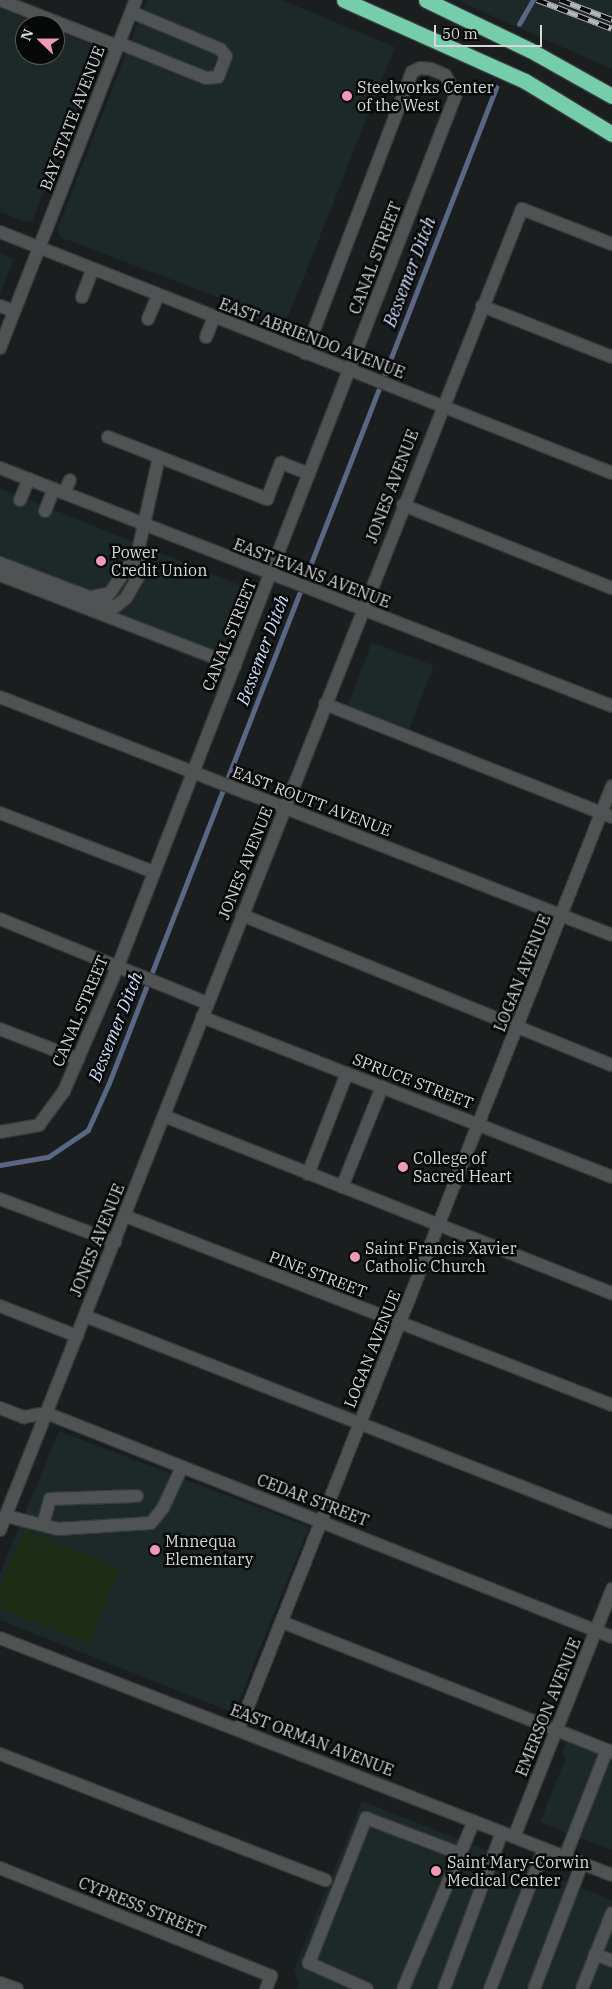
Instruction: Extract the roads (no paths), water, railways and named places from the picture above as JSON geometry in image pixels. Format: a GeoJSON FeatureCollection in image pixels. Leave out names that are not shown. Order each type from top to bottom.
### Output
{"type":"FeatureCollection","features":[{"type":"Feature","properties":{"kind":"highway"},"geometry":{"type":"LineString","coordinates":[[344,0],[525,81],[612,134]]}},
{"type":"Feature","properties":{"kind":"highway"},"geometry":{"type":"LineString","coordinates":[[426,0],[530,50],[612,96]]}},
{"type":"Feature","properties":{"kind":"street"},"geometry":{"type":"LineString","coordinates":[[0,0],[206,78],[218,77],[226,56],[220,49],[134,6]]}},
{"type":"Feature","properties":{"kind":"street","name":"BAY STATE AVENUE"},"geometry":{"type":"LineString","coordinates":[[0,346],[6,321],[39,247],[134,6]]}},
{"type":"Feature","properties":{"kind":"street","name":"CANAL STREET"},"geometry":{"type":"LineString","coordinates":[[0,1132],[38,1124],[64,1091],[118,966],[456,94],[445,75],[431,69],[420,68],[412,72],[304,353]]}},
{"type":"Feature","properties":{"kind":"street","name":"JONES AVENUE"},"geometry":{"type":"LineString","coordinates":[[2,1522],[125,1216],[402,505],[522,209],[612,244]]}},
{"type":"Feature","properties":{"kind":"street","name":"EAST ABRIENDO AVENUE"},"geometry":{"type":"LineString","coordinates":[[0,232],[612,473]]}},
{"type":"Feature","properties":{"kind":"street"},"geometry":{"type":"LineString","coordinates":[[82,297],[93,269]]}},
{"type":"Feature","properties":{"kind":"street"},"geometry":{"type":"LineString","coordinates":[[148,318],[158,294]]}},
{"type":"Feature","properties":{"kind":"street"},"geometry":{"type":"LineString","coordinates":[[0,306],[6,321]]}},
{"type":"Feature","properties":{"kind":"street"},"geometry":{"type":"LineString","coordinates":[[482,306],[612,357]]}},
{"type":"Feature","properties":{"kind":"street"},"geometry":{"type":"LineString","coordinates":[[206,337],[214,317]]}},
{"type":"Feature","properties":{"kind":"street"},"geometry":{"type":"LineString","coordinates":[[108,437],[267,500],[281,463],[309,474]]}},
{"type":"Feature","properties":{"kind":"street"},"geometry":{"type":"LineString","coordinates":[[0,563],[115,607],[126,598],[138,577],[138,551],[160,457]]}},
{"type":"Feature","properties":{"kind":"street","name":"EAST EVANS AVENUE"},"geometry":{"type":"LineString","coordinates":[[0,468],[361,610],[612,706]]}},
{"type":"Feature","properties":{"kind":"street"},"geometry":{"type":"LineString","coordinates":[[20,500],[29,479]]}},
{"type":"Feature","properties":{"kind":"street"},"geometry":{"type":"LineString","coordinates":[[45,511],[59,491],[70,480]]}},
{"type":"Feature","properties":{"kind":"street"},"geometry":{"type":"LineString","coordinates":[[402,505],[612,588]]}},
{"type":"Feature","properties":{"kind":"street"},"geometry":{"type":"LineString","coordinates":[[86,596],[102,597],[110,593],[138,551]]}},
{"type":"Feature","properties":{"kind":"street"},"geometry":{"type":"LineString","coordinates":[[0,575],[235,665]]}},
{"type":"Feature","properties":{"kind":"street","name":"EAST ROUTT AVENUE"},"geometry":{"type":"LineString","coordinates":[[0,697],[612,935]]}},
{"type":"Feature","properties":{"kind":"street"},"geometry":{"type":"LineString","coordinates":[[325,704],[607,815]]}},
{"type":"Feature","properties":{"kind":"street","name":"LOGAN AVENUE"},"geometry":{"type":"LineString","coordinates":[[239,1729],[323,1521],[517,1027],[607,815],[612,786]]}},
{"type":"Feature","properties":{"kind":"street"},"geometry":{"type":"LineString","coordinates":[[0,813],[154,872]]}},
{"type":"Feature","properties":{"kind":"street"},"geometry":{"type":"LineString","coordinates":[[242,915],[612,1064]]}},
{"type":"Feature","properties":{"kind":"street"},"geometry":{"type":"LineString","coordinates":[[0,919],[207,1002]]}},
{"type":"Feature","properties":{"kind":"street","name":"SPRUCE STREET"},"geometry":{"type":"LineString","coordinates":[[202,1017],[612,1177]]}},
{"type":"Feature","properties":{"kind":"street"},"geometry":{"type":"LineString","coordinates":[[0,1029],[78,1059]]}},
{"type":"Feature","properties":{"kind":"street"},"geometry":{"type":"LineString","coordinates":[[308,1174],[347,1073]]}},
{"type":"Feature","properties":{"kind":"street"},"geometry":{"type":"LineString","coordinates":[[342,1187],[382,1087]]}},
{"type":"Feature","properties":{"kind":"street"},"geometry":{"type":"LineString","coordinates":[[164,1116],[612,1293]]}},
{"type":"Feature","properties":{"kind":"street"},"geometry":{"type":"LineString","coordinates":[[0,1199],[114,1242]]}},
{"type":"Feature","properties":{"kind":"street","name":"PINE STREET"},"geometry":{"type":"LineString","coordinates":[[125,1216],[612,1405]]}},
{"type":"Feature","properties":{"kind":"street"},"geometry":{"type":"LineString","coordinates":[[0,1306],[77,1336]]}},
{"type":"Feature","properties":{"kind":"street"},"geometry":{"type":"LineString","coordinates":[[85,1316],[612,1522]]}},
{"type":"Feature","properties":{"kind":"street","name":"CEDAR STREET"},"geometry":{"type":"LineString","coordinates":[[0,1408],[24,1417],[46,1413],[612,1636]]}},
{"type":"Feature","properties":{"kind":"street"},"geometry":{"type":"LineString","coordinates":[[2,1522],[43,1525],[58,1529],[151,1522],[163,1508],[182,1466]]}},
{"type":"Feature","properties":{"kind":"street"},"geometry":{"type":"LineString","coordinates":[[43,1525],[50,1499],[137,1496]]}},
{"type":"Feature","properties":{"kind":"street","name":"EMERSON AVENUE"},"geometry":{"type":"LineString","coordinates":[[514,1837],[612,1590]]}},
{"type":"Feature","properties":{"kind":"street"},"geometry":{"type":"LineString","coordinates":[[282,1622],[610,1751],[565,1857]]}},
{"type":"Feature","properties":{"kind":"street","name":"EAST ORMAN AVENUE"},"geometry":{"type":"LineString","coordinates":[[0,1638],[612,1875]]}},
{"type":"Feature","properties":{"kind":"street"},"geometry":{"type":"LineString","coordinates":[[0,1754],[325,1880]]}},
{"type":"Feature","properties":{"kind":"street"},"geometry":{"type":"LineString","coordinates":[[367,1989],[309,1963],[366,1818],[461,1854]]}},
{"type":"Feature","properties":{"kind":"street"},"geometry":{"type":"LineString","coordinates":[[403,1989],[474,1821]]}},
{"type":"Feature","properties":{"kind":"street"},"geometry":{"type":"LineString","coordinates":[[444,1989],[502,1832]]}},
{"type":"Feature","properties":{"kind":"street"},"geometry":{"type":"LineString","coordinates":[[490,1989],[544,1849]]}},
{"type":"Feature","properties":{"kind":"street"},"geometry":{"type":"LineString","coordinates":[[534,1989],[582,1863]]}},
{"type":"Feature","properties":{"kind":"street","name":"CYPRESS STREET"},"geometry":{"type":"LineString","coordinates":[[0,1868],[271,1976],[266,1989]]}},
{"type":"Feature","properties":{"kind":"street"},"geometry":{"type":"LineString","coordinates":[[582,1989],[612,1912]]}},
{"type":"Feature","properties":{"kind":"street"},"geometry":{"type":"LineString","coordinates":[[595,1954],[612,1961]]}},
{"type":"Feature","properties":{"kind":"street"},"geometry":{"type":"LineString","coordinates":[[0,1982],[17,1989]]}},
{"type":"Feature","properties":{"kind":"waterway","name":"Bessemer Ditch"},"geometry":{"type":"LineString","coordinates":[[519,24],[533,0]]}},
{"type":"Feature","properties":{"kind":"waterway","name":"Bessemer Ditch"},"geometry":{"type":"LineString","coordinates":[[0,1165],[48,1157],[88,1130],[109,1083],[496,88]]}},
{"type":"Feature","properties":{"kind":"railway"},"geometry":{"type":"LineString","coordinates":[[537,0],[612,29]]}},
{"type":"Feature","properties":{"kind":"railway"},"geometry":{"type":"LineString","coordinates":[[560,0],[612,20]]}},
{"type":"Feature","properties":{"kind":"place","name":"Steelworks Center of the West"},"geometry":{"type":"Point","coordinates":[347,96]}},
{"type":"Feature","properties":{"kind":"place","name":"Power Credit Union"},"geometry":{"type":"Point","coordinates":[101,561]}},
{"type":"Feature","properties":{"kind":"place","name":"College of Sacred Heart"},"geometry":{"type":"Point","coordinates":[403,1167]}},
{"type":"Feature","properties":{"kind":"place","name":"Saint Francis Xavier Catholic Church"},"geometry":{"type":"Point","coordinates":[355,1257]}},
{"type":"Feature","properties":{"kind":"place","name":"Mnnequa Elementary"},"geometry":{"type":"Point","coordinates":[155,1550]}},
{"type":"Feature","properties":{"kind":"place","name":"Saint Mary-Corwin Medical Center"},"geometry":{"type":"Point","coordinates":[436,1871]}}]}
